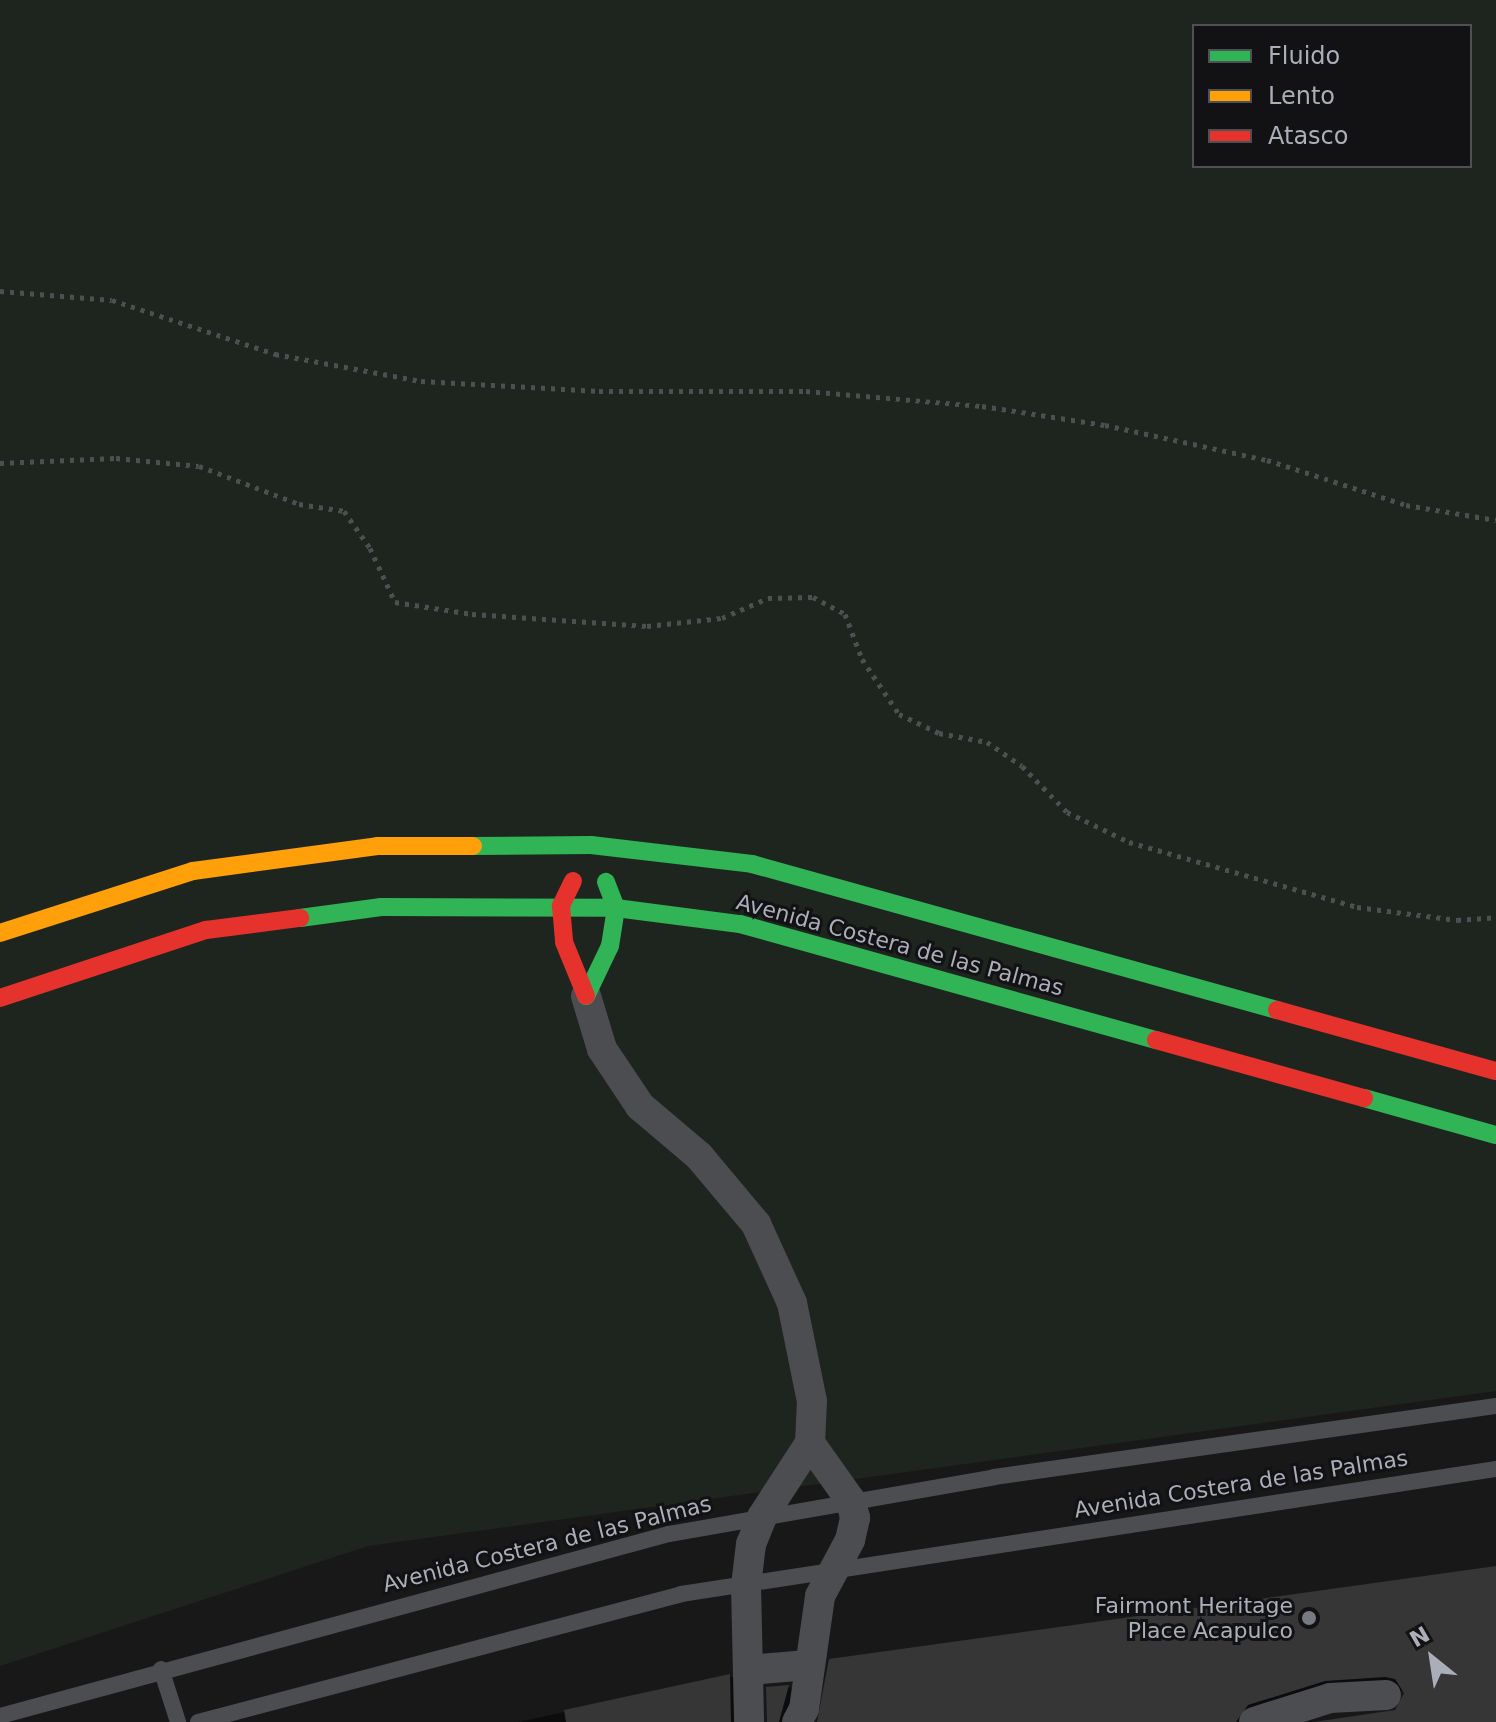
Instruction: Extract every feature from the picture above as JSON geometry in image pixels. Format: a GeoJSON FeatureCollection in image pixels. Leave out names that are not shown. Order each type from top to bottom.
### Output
{"type":"FeatureCollection","features":[{"type":"Feature","properties":{"kind":"main road"},"geometry":{"type":"LineString","coordinates":[[586,996],[564,942],[561,906],[591,845]]}},
{"type":"Feature","properties":{"kind":"main road"},"geometry":{"type":"LineString","coordinates":[[586,996],[610,946],[616,908],[591,845]]}},
{"type":"Feature","properties":{"kind":"main road","name":"Avenida Costera de las Palmas"},"geometry":{"type":"LineString","coordinates":[[0,933],[193,871],[377,846],[591,845],[752,864],[1496,1071]]}},
{"type":"Feature","properties":{"kind":"main road","name":"Avenida Costera de las Palmas"},"geometry":{"type":"LineString","coordinates":[[0,998],[206,930],[381,907],[616,908],[740,924],[1496,1135]]}},
{"type":"Feature","properties":{"kind":"street"},"geometry":{"type":"LineString","coordinates":[[586,996],[602,1049],[640,1106],[699,1156],[756,1224],[792,1303],[812,1401],[810,1443],[762,1517],[751,1544],[746,1586],[749,1722]]}},
{"type":"Feature","properties":{"kind":"street"},"geometry":{"type":"LineString","coordinates":[[797,1722],[820,1596],[850,1540],[855,1518],[851,1501],[810,1443]]}},
{"type":"Feature","properties":{"kind":"street"},"geometry":{"type":"LineString","coordinates":[[749,1670],[808,1665]]}},
{"type":"Feature","properties":{"kind":"street"},"geometry":{"type":"LineString","coordinates":[[1254,1722],[1330,1698],[1386,1695]]}},
{"type":"Feature","properties":{"kind":"lane","name":"Avenida Costera de las Palmas"},"geometry":{"type":"LineString","coordinates":[[0,1716],[161,1669],[669,1534],[851,1501],[1496,1406]]}},
{"type":"Feature","properties":{"kind":"lane","name":"Avenida Costera de las Palmas"},"geometry":{"type":"LineString","coordinates":[[198,1722],[681,1594],[1496,1469]]}},
{"type":"Feature","properties":{"kind":"lane"},"geometry":{"type":"LineString","coordinates":[[161,1669],[178,1722]]}},
{"type":"Feature","properties":{"kind":"path"},"geometry":{"type":"LineString","coordinates":[[0,291],[112,300],[275,354],[421,381],[599,391],[806,391],[1074,420],[1267,460],[1406,505],[1496,520]]}},
{"type":"Feature","properties":{"kind":"path"},"geometry":{"type":"LineString","coordinates":[[0,463],[116,458],[199,466],[299,504],[344,511],[370,548],[395,602],[647,626],[722,618],[768,598],[813,597],[845,614],[862,659],[899,714],[939,733],[987,742],[1022,766],[1067,812],[1129,842],[1357,907],[1457,920],[1496,917]]}},
{"type":"Feature","properties":{"kind":"shaded area"},"geometry":{"type":"Polygon","coordinates":[[[0,0],[1496,0],[1496,1391],[368,1546],[0,1666],[0,0]]]}},
{"type":"Feature","properties":{"kind":"building","name":"Fairmont Heritage Place Acapulco"},"geometry":{"type":"Polygon","coordinates":[[[1496,1566],[1496,1722],[1314,1722],[1395,1710],[1404,1693],[1395,1679],[1385,1677],[1325,1681],[1248,1705],[1236,1722],[817,1722],[829,1659],[1496,1566]]]}},
{"type":"Feature","properties":{"kind":"building"},"geometry":{"type":"Polygon","coordinates":[[[730,1674],[731,1722],[566,1722],[564,1710],[730,1674]]]}},
{"type":"Feature","properties":{"kind":"building"},"geometry":{"type":"Polygon","coordinates":[[[789,1685],[779,1722],[767,1722],[766,1687],[789,1685]]]}},
{"type":"Feature","properties":{"kind":"traffic: fast"},"geometry":{"type":"LineString","coordinates":[[473,846],[591,845],[752,864],[1277,1010]]}},
{"type":"Feature","properties":{"kind":"traffic: fast"},"geometry":{"type":"LineString","coordinates":[[586,996],[610,946],[616,908],[606,882]]}},
{"type":"Feature","properties":{"kind":"traffic: fast"},"geometry":{"type":"LineString","coordinates":[[300,918],[381,907],[616,908],[740,924],[1156,1040]]}},
{"type":"Feature","properties":{"kind":"traffic: fast"},"geometry":{"type":"LineString","coordinates":[[1364,1098],[1496,1135]]}},
{"type":"Feature","properties":{"kind":"traffic: slow"},"geometry":{"type":"LineString","coordinates":[[0,933],[193,871],[377,846],[473,846]]}},
{"type":"Feature","properties":{"kind":"traffic: jam"},"geometry":{"type":"LineString","coordinates":[[573,881],[561,906],[564,942],[586,996]]}},
{"type":"Feature","properties":{"kind":"traffic: jam"},"geometry":{"type":"LineString","coordinates":[[0,998],[206,930],[300,918]]}},
{"type":"Feature","properties":{"kind":"traffic: jam"},"geometry":{"type":"LineString","coordinates":[[1277,1010],[1496,1071]]}},
{"type":"Feature","properties":{"kind":"traffic: jam"},"geometry":{"type":"LineString","coordinates":[[1156,1040],[1364,1098]]}},
{"type":"Feature","properties":{"kind":"place","name":"Fairmont Heritage Place Acapulco"},"geometry":{"type":"Point","coordinates":[1309,1618]}}]}
